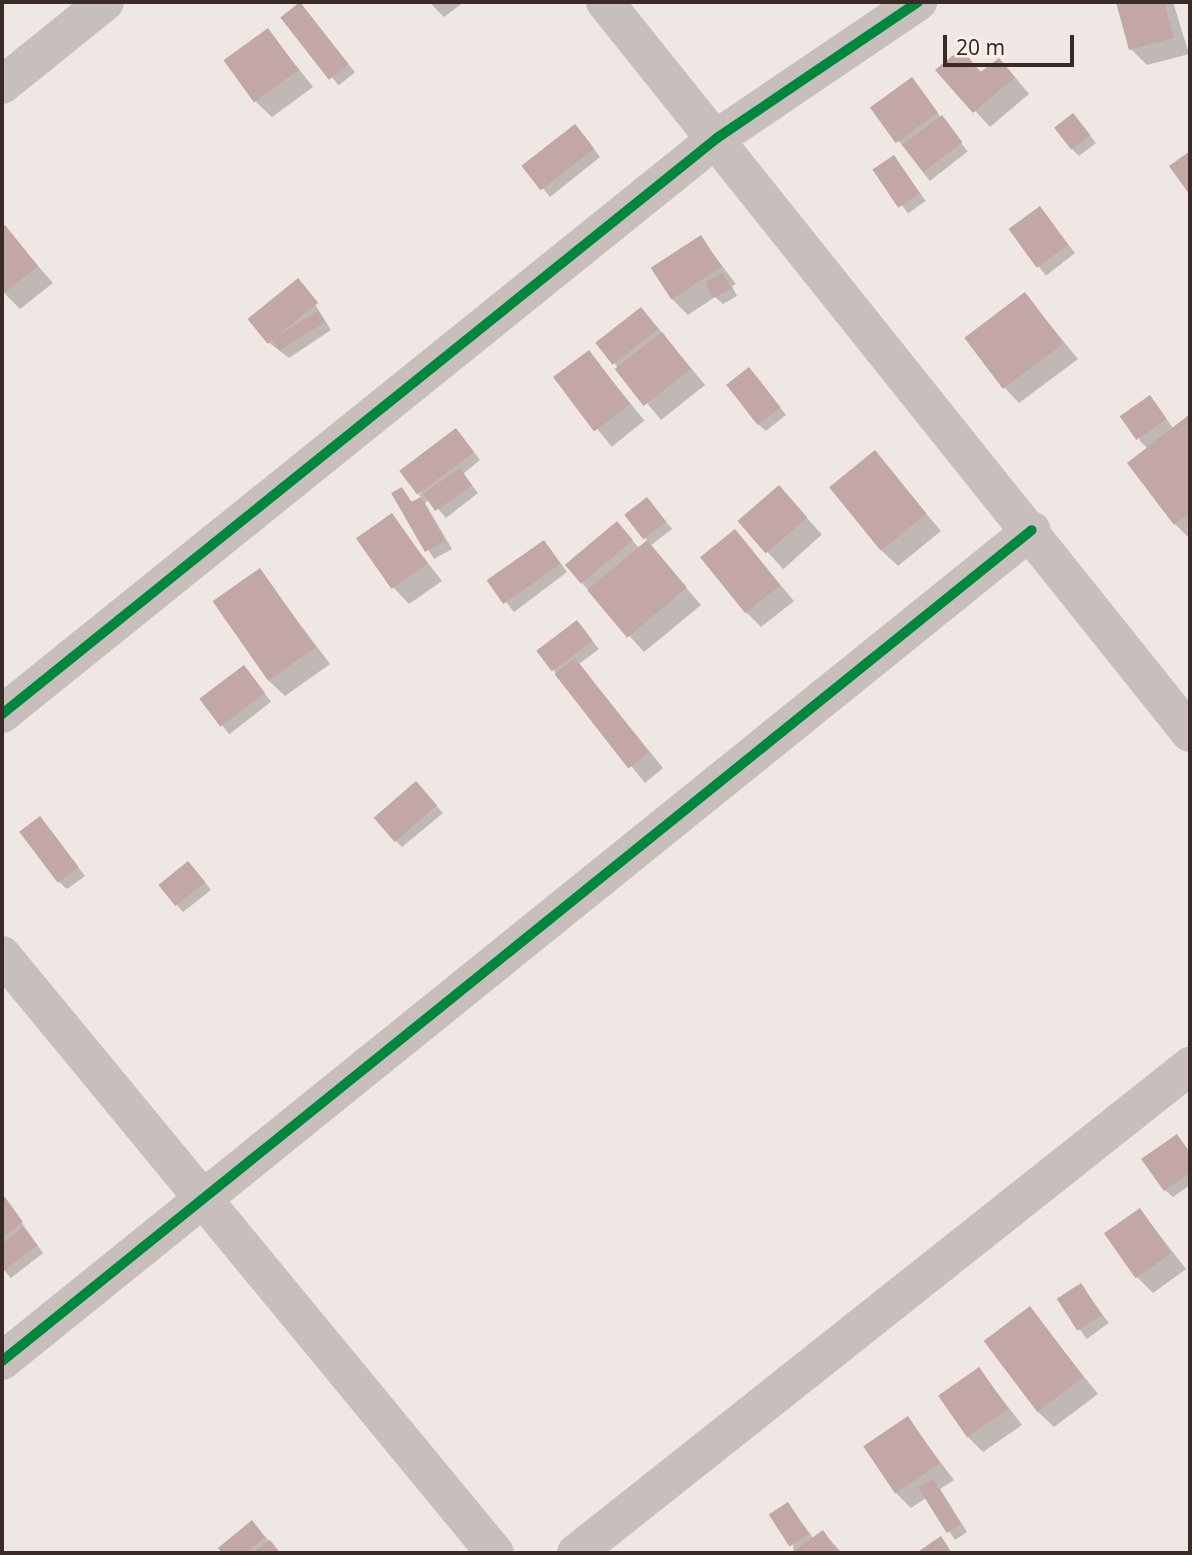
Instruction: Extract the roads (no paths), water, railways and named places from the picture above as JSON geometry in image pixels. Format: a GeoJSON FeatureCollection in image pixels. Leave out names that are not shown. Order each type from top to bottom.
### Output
{"type":"FeatureCollection","features":[{"type":"Feature","properties":{"kind":"street"},"geometry":{"type":"LineString","coordinates":[[2,85],[105,2]]}},
{"type":"Feature","properties":{"kind":"street"},"geometry":{"type":"LineString","coordinates":[[605,2],[1032,530],[1190,733]]}},
{"type":"Feature","properties":{"kind":"street"},"geometry":{"type":"LineString","coordinates":[[2,714],[717,138],[918,2]]}},
{"type":"Feature","properties":{"kind":"street"},"geometry":{"type":"LineString","coordinates":[[2,1360],[1032,530]]}},
{"type":"Feature","properties":{"kind":"street"},"geometry":{"type":"LineString","coordinates":[[2,955],[495,1553]]}},
{"type":"Feature","properties":{"kind":"street"},"geometry":{"type":"LineString","coordinates":[[576,1553],[1190,1066]]}}]}
